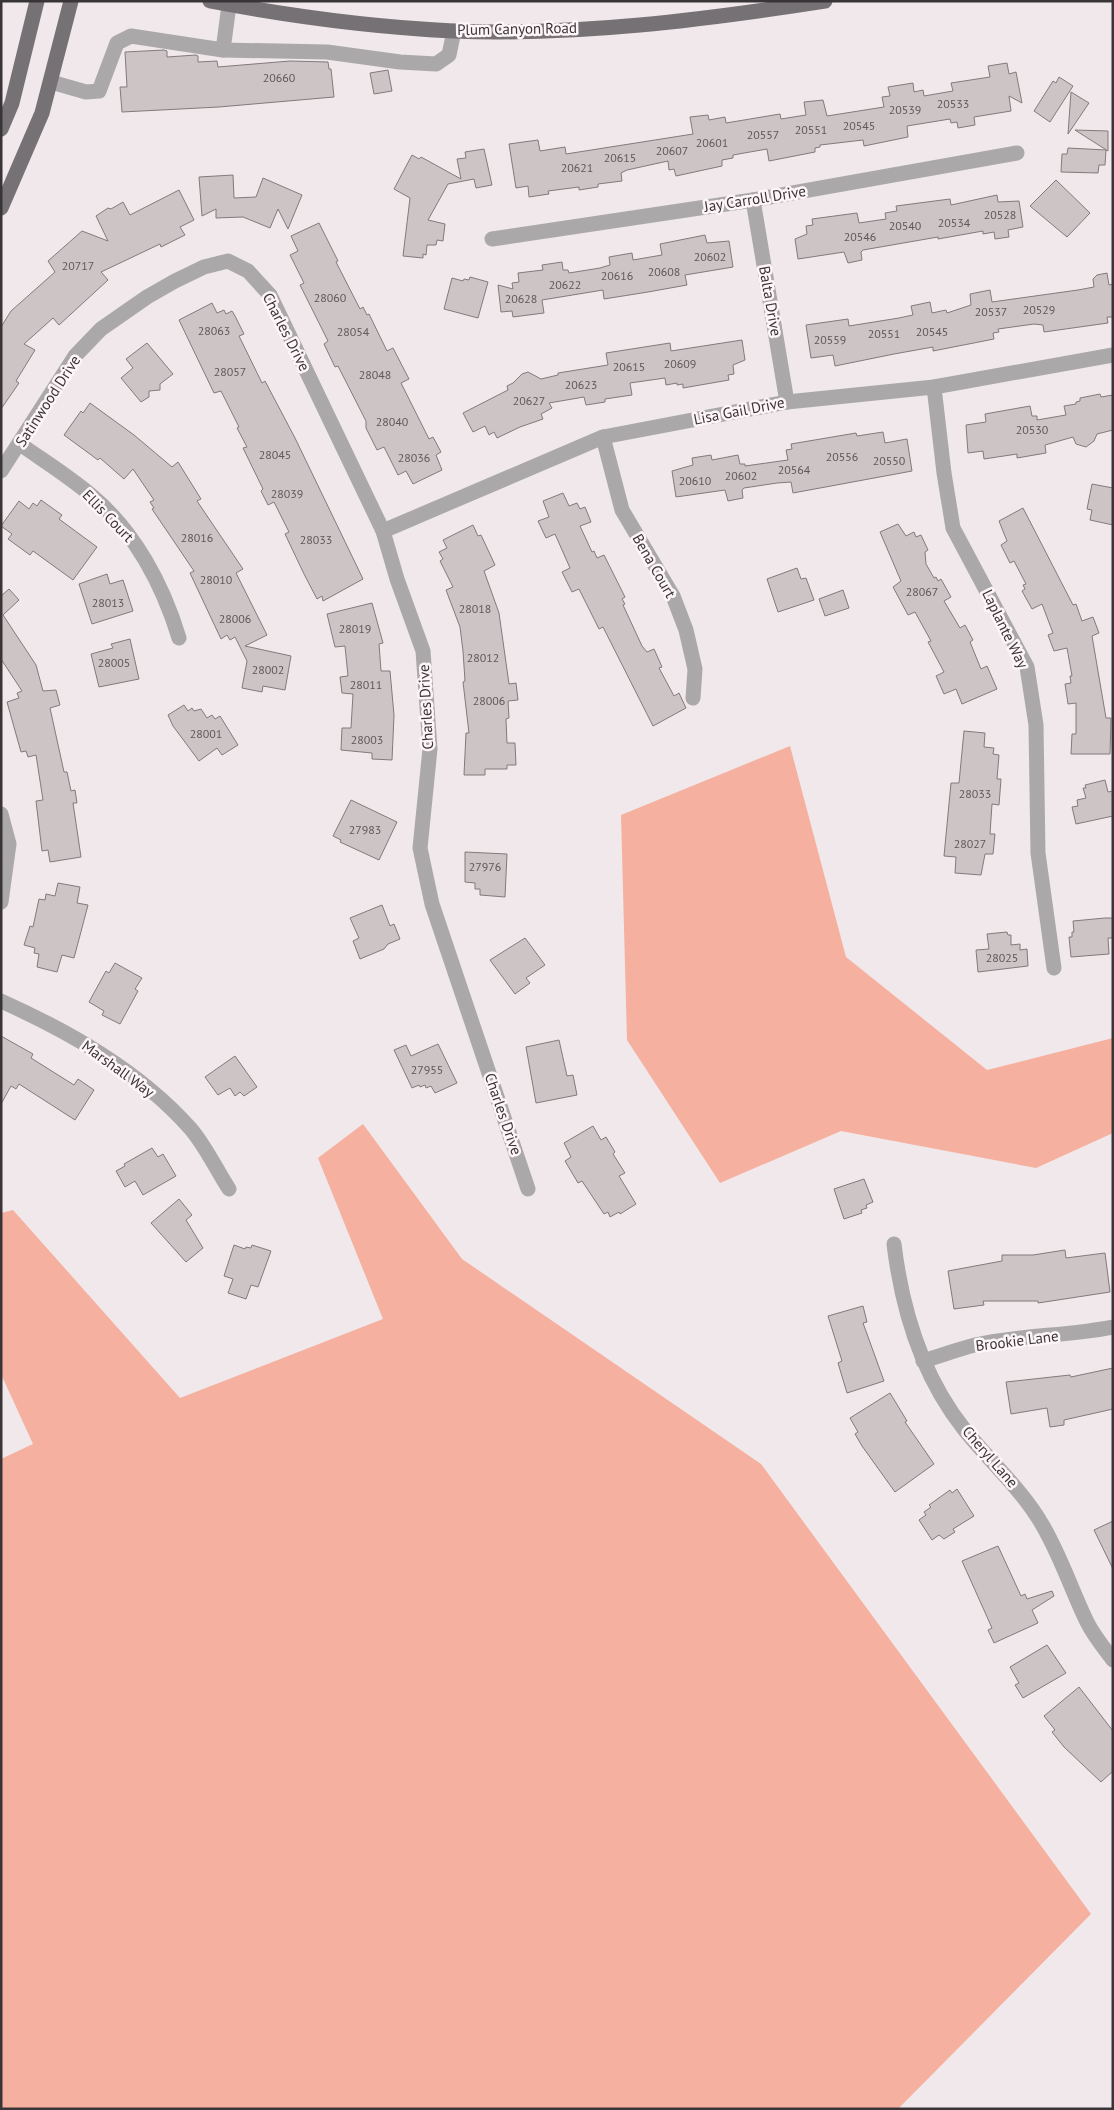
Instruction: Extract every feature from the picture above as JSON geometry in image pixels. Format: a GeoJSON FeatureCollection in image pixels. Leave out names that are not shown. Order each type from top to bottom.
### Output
{"type":"FeatureCollection","features":[{"type":"Feature","properties":{"kind":"main road"},"geometry":{"type":"LineString","coordinates":[[1,128],[12,103],[37,1]]}},
{"type":"Feature","properties":{"kind":"main road"},"geometry":{"type":"LineString","coordinates":[[1,208],[42,113],[71,1]]}},
{"type":"Feature","properties":{"kind":"main road","name":"Plum Canyon Road"},"geometry":{"type":"LineString","coordinates":[[210,1],[325,18],[454,31],[550,31],[668,22],[825,1]]}},
{"type":"Feature","properties":{"kind":"street"},"geometry":{"type":"LineString","coordinates":[[223,50],[228,5]]}},
{"type":"Feature","properties":{"kind":"street"},"geometry":{"type":"LineString","coordinates":[[51,82],[86,92],[100,91],[117,43],[131,36],[223,50],[327,52],[436,64],[449,55],[454,31]]}},
{"type":"Feature","properties":{"kind":"street","name":"Jay Carroll Drive"},"geometry":{"type":"LineString","coordinates":[[492,239],[753,200],[1017,153]]}},
{"type":"Feature","properties":{"kind":"street","name":"Balta Drive"},"geometry":{"type":"LineString","coordinates":[[753,200],[787,402]]}},
{"type":"Feature","properties":{"kind":"street","name":"Satinwood Drive"},"geometry":{"type":"LineString","coordinates":[[1,471],[75,356],[101,330],[147,297],[175,281],[204,267],[228,261]]}},
{"type":"Feature","properties":{"kind":"street","name":"Charles Drive"},"geometry":{"type":"LineString","coordinates":[[228,261],[248,271],[270,295],[383,532],[397,579],[423,651],[430,749],[420,848],[432,904],[528,1189]]}},
{"type":"Feature","properties":{"kind":"street","name":"Lisa Gail Drive"},"geometry":{"type":"LineString","coordinates":[[383,532],[603,437],[787,402],[934,387],[1113,355]]}},
{"type":"Feature","properties":{"kind":"street","name":"Laplante Way"},"geometry":{"type":"LineString","coordinates":[[934,387],[944,473],[953,528],[1027,667],[1036,725],[1038,853],[1054,968]]}},
{"type":"Feature","properties":{"kind":"street","name":"Bena Court"},"geometry":{"type":"LineString","coordinates":[[603,437],[622,510],[673,596],[686,630],[695,669],[693,698]]}},
{"type":"Feature","properties":{"kind":"street","name":"Ellis Court"},"geometry":{"type":"LineString","coordinates":[[20,444],[93,496],[133,540],[169,604],[179,638]]}},
{"type":"Feature","properties":{"kind":"street"},"geometry":{"type":"LineString","coordinates":[[1,814],[9,844],[1,902]]}},
{"type":"Feature","properties":{"kind":"street","name":"Marshall Way"},"geometry":{"type":"LineString","coordinates":[[1,1001],[55,1026],[143,1083],[191,1129],[229,1189]]}},
{"type":"Feature","properties":{"kind":"street","name":"Cheryl Lane"},"geometry":{"type":"LineString","coordinates":[[894,1244],[899,1280],[923,1361],[933,1382],[964,1429],[1012,1481],[1043,1525],[1088,1624],[1113,1660]]}},
{"type":"Feature","properties":{"kind":"street","name":"Brookie Lane"},"geometry":{"type":"LineString","coordinates":[[923,1361],[976,1345],[1078,1334],[1113,1327]]}},
{"type":"Feature","properties":{"kind":"shaded area"},"geometry":{"type":"Polygon","coordinates":[[[790,746],[846,957],[987,1070],[1113,1038],[1113,1133],[1036,1168],[841,1131],[720,1183],[627,1040],[621,815],[790,746]]]}},
{"type":"Feature","properties":{"kind":"shaded area"},"geometry":{"type":"Polygon","coordinates":[[[363,1124],[462,1259],[761,1464],[1091,1914],[898,2109],[1,2109],[1,1459],[33,1444],[1,1374],[1,1213],[13,1210],[180,1398],[383,1319],[318,1158],[363,1124]]]}},
{"type":"Feature","properties":{"kind":"building"},"geometry":{"type":"Polygon","coordinates":[[[167,51],[167,57],[196,55],[198,56],[198,62],[217,61],[218,67],[290,61],[328,62],[329,69],[331,69],[334,97],[219,107],[122,112],[120,87],[127,87],[125,52],[167,51]]]}},
{"type":"Feature","properties":{"kind":"building"},"geometry":{"type":"Polygon","coordinates":[[[1007,63],[1009,74],[1016,72],[1022,103],[1009,96],[1011,111],[974,117],[975,125],[958,128],[957,122],[951,123],[950,119],[907,126],[908,137],[864,146],[863,140],[820,145],[820,147],[815,148],[815,152],[769,161],[767,149],[733,155],[733,158],[722,160],[722,166],[676,176],[674,169],[669,170],[668,161],[627,170],[621,173],[622,181],[598,184],[598,187],[579,190],[579,187],[548,191],[549,194],[529,197],[528,186],[516,188],[509,144],[538,140],[540,151],[565,147],[566,154],[693,134],[690,117],[708,115],[709,120],[725,117],[726,123],[780,114],[781,119],[806,115],[804,102],[823,100],[827,116],[884,107],[882,97],[890,96],[888,87],[913,83],[914,92],[923,90],[924,96],[953,91],[951,83],[990,77],[988,66],[1007,63]]]}},
{"type":"Feature","properties":{"kind":"building"},"geometry":{"type":"Polygon","coordinates":[[[388,70],[392,91],[374,94],[370,73],[388,70]]]}},
{"type":"Feature","properties":{"kind":"building"},"geometry":{"type":"Polygon","coordinates":[[[1059,77],[1073,86],[1050,122],[1034,111],[1053,81],[1056,83],[1059,77]]]}},
{"type":"Feature","properties":{"kind":"building"},"geometry":{"type":"Polygon","coordinates":[[[1071,92],[1089,103],[1068,134],[1071,92]]]}},
{"type":"Feature","properties":{"kind":"building"},"geometry":{"type":"Polygon","coordinates":[[[1075,130],[1108,131],[1108,151],[1075,130]]]}},
{"type":"Feature","properties":{"kind":"building"},"geometry":{"type":"Polygon","coordinates":[[[1068,148],[1106,150],[1105,165],[1099,165],[1098,173],[1061,172],[1062,154],[1067,154],[1068,148]]]}},
{"type":"Feature","properties":{"kind":"building"},"geometry":{"type":"Polygon","coordinates":[[[484,149],[492,185],[476,188],[474,179],[448,184],[428,220],[445,224],[443,241],[437,240],[436,245],[427,245],[426,255],[423,254],[423,258],[403,256],[410,198],[394,189],[412,155],[419,159],[421,157],[461,179],[457,159],[466,158],[465,152],[484,149]]]}},
{"type":"Feature","properties":{"kind":"building"},"geometry":{"type":"Polygon","coordinates":[[[233,175],[234,198],[256,197],[263,178],[302,195],[288,229],[278,209],[270,228],[243,217],[216,218],[216,209],[202,216],[199,177],[233,175]]]}},
{"type":"Feature","properties":{"kind":"building"},"geometry":{"type":"Polygon","coordinates":[[[1056,180],[1090,213],[1067,237],[1030,206],[1056,180]]]}},
{"type":"Feature","properties":{"kind":"building"},"geometry":{"type":"Polygon","coordinates":[[[179,190],[194,220],[180,227],[185,235],[161,247],[160,244],[101,272],[108,280],[59,325],[53,318],[24,344],[35,350],[16,381],[19,383],[1,409],[1,327],[11,311],[55,272],[48,261],[82,231],[108,241],[96,216],[108,208],[111,209],[123,202],[130,215],[179,190]]]}},
{"type":"Feature","properties":{"kind":"building"},"geometry":{"type":"Polygon","coordinates":[[[997,195],[998,202],[1019,201],[1023,227],[1008,230],[1009,237],[995,239],[994,232],[983,234],[983,231],[938,239],[938,237],[863,250],[861,252],[862,260],[848,263],[844,252],[798,259],[795,239],[807,234],[806,226],[813,225],[812,219],[857,213],[859,223],[886,219],[885,213],[897,211],[896,206],[950,199],[951,205],[997,195]]]}},
{"type":"Feature","properties":{"kind":"building"},"geometry":{"type":"Polygon","coordinates":[[[319,223],[360,309],[363,307],[367,315],[369,314],[387,351],[393,348],[409,379],[401,383],[429,439],[433,437],[441,452],[436,455],[442,470],[413,484],[406,471],[398,475],[384,447],[377,450],[366,428],[366,421],[338,366],[335,367],[324,344],[328,341],[300,285],[304,283],[290,255],[298,251],[291,236],[319,223]]]}},
{"type":"Feature","properties":{"kind":"building"},"geometry":{"type":"Polygon","coordinates":[[[705,235],[707,243],[729,241],[733,267],[685,275],[687,285],[648,292],[604,299],[603,290],[542,300],[544,313],[513,317],[512,311],[501,312],[498,285],[513,289],[512,283],[519,282],[518,273],[543,270],[542,265],[562,262],[563,270],[568,270],[569,273],[600,268],[610,265],[609,257],[632,253],[633,260],[662,255],[660,244],[705,235]]]}},
{"type":"Feature","properties":{"kind":"building"},"geometry":{"type":"Polygon","coordinates":[[[1107,273],[1109,285],[1113,284],[1113,317],[1107,317],[1108,323],[1044,332],[1043,325],[1034,324],[998,329],[999,332],[993,333],[994,339],[933,351],[933,347],[835,366],[833,355],[811,358],[806,325],[848,319],[849,326],[899,318],[913,315],[911,306],[930,302],[932,313],[946,310],[947,313],[971,305],[970,294],[990,290],[992,302],[1078,290],[1094,287],[1093,279],[1097,275],[1107,273]]]}},
{"type":"Feature","properties":{"kind":"building"},"geometry":{"type":"Polygon","coordinates":[[[470,277],[488,282],[478,318],[444,309],[452,278],[463,281],[464,279],[469,280],[470,277]]]}},
{"type":"Feature","properties":{"kind":"building"},"geometry":{"type":"Polygon","coordinates":[[[212,303],[217,313],[224,310],[226,314],[232,311],[235,316],[244,334],[239,336],[262,383],[265,381],[295,438],[363,579],[323,601],[322,596],[317,599],[304,574],[285,534],[289,532],[274,502],[268,505],[261,491],[263,489],[243,448],[247,447],[237,428],[239,427],[221,391],[214,393],[179,320],[212,303]]]}},
{"type":"Feature","properties":{"kind":"building"},"geometry":{"type":"Polygon","coordinates":[[[742,340],[745,360],[733,365],[734,374],[728,375],[729,380],[683,388],[683,384],[666,385],[665,378],[630,383],[632,395],[605,399],[605,402],[586,405],[584,397],[549,403],[552,408],[541,414],[543,419],[497,438],[494,432],[489,435],[485,426],[473,432],[463,413],[508,390],[507,386],[522,374],[528,372],[541,379],[558,375],[558,373],[608,365],[606,353],[670,343],[671,351],[742,340]]]}},
{"type":"Feature","properties":{"kind":"building"},"geometry":{"type":"Polygon","coordinates":[[[147,343],[173,374],[160,384],[160,390],[149,391],[149,397],[141,402],[121,378],[133,368],[126,359],[147,343]]]}},
{"type":"Feature","properties":{"kind":"building"},"geometry":{"type":"Polygon","coordinates":[[[1100,394],[1101,397],[1113,395],[1113,430],[1097,434],[1094,441],[1086,447],[1076,444],[1073,437],[1045,445],[1046,453],[1017,458],[1017,454],[984,459],[983,451],[968,453],[966,425],[986,422],[985,414],[1030,406],[1032,416],[1037,416],[1037,420],[1066,415],[1064,406],[1076,404],[1076,402],[1080,401],[1080,398],[1100,394]]]}},
{"type":"Feature","properties":{"kind":"building"},"geometry":{"type":"Polygon","coordinates":[[[90,403],[134,435],[172,467],[178,462],[201,499],[197,501],[243,569],[236,573],[267,635],[245,646],[291,656],[285,690],[263,686],[262,692],[242,688],[247,661],[235,637],[230,640],[227,635],[221,639],[190,573],[194,571],[152,509],[154,508],[150,502],[154,500],[133,469],[124,479],[100,458],[98,460],[64,435],[81,411],[83,413],[90,403]]]}},
{"type":"Feature","properties":{"kind":"building"},"geometry":{"type":"Polygon","coordinates":[[[883,432],[885,443],[907,439],[912,471],[793,493],[791,482],[744,488],[742,490],[743,498],[728,501],[725,490],[676,497],[672,471],[693,465],[692,458],[711,455],[712,460],[738,455],[740,464],[745,464],[745,466],[788,460],[786,450],[792,449],[791,444],[856,433],[857,436],[883,432]]]}},
{"type":"Feature","properties":{"kind":"building"},"geometry":{"type":"Polygon","coordinates":[[[1092,484],[1113,488],[1113,525],[1090,520],[1092,510],[1087,509],[1092,484]]]}},
{"type":"Feature","properties":{"kind":"building"},"geometry":{"type":"Polygon","coordinates":[[[563,493],[569,506],[577,503],[580,509],[585,507],[591,522],[580,526],[592,552],[594,551],[597,558],[604,555],[625,597],[622,599],[625,604],[623,605],[642,646],[647,652],[654,649],[662,667],[659,668],[674,696],[679,693],[686,708],[653,726],[603,627],[599,629],[579,589],[572,592],[562,572],[570,568],[555,534],[546,538],[538,521],[549,517],[543,501],[563,493]]]}},
{"type":"Feature","properties":{"kind":"building"},"geometry":{"type":"Polygon","coordinates":[[[41,500],[62,515],[59,519],[97,547],[73,580],[33,551],[30,555],[8,539],[12,534],[1,526],[19,501],[29,509],[33,503],[37,506],[41,500]]]}},
{"type":"Feature","properties":{"kind":"building"},"geometry":{"type":"Polygon","coordinates":[[[1023,508],[1073,605],[1076,604],[1082,621],[1093,617],[1099,633],[1092,636],[1106,718],[1111,718],[1110,754],[1071,754],[1072,734],[1076,734],[1076,703],[1068,704],[1065,684],[1071,683],[1070,676],[1072,676],[1067,648],[1054,651],[1048,635],[1053,633],[1042,604],[1032,609],[1022,591],[1025,589],[1023,585],[1026,584],[1014,561],[1010,563],[1001,545],[1007,541],[999,521],[1023,508]]]}},
{"type":"Feature","properties":{"kind":"building"},"geometry":{"type":"Polygon","coordinates":[[[898,524],[906,536],[914,532],[916,537],[921,535],[928,550],[925,552],[926,564],[934,578],[936,577],[938,581],[941,579],[951,597],[944,601],[960,628],[965,625],[973,640],[970,642],[981,669],[987,666],[997,689],[962,704],[956,689],[944,694],[936,676],[944,672],[928,642],[931,641],[915,612],[908,615],[893,587],[901,581],[880,532],[898,524]]]}},
{"type":"Feature","properties":{"kind":"building"},"geometry":{"type":"Polygon","coordinates":[[[473,525],[478,536],[481,535],[495,565],[484,571],[499,613],[509,684],[516,683],[518,700],[508,701],[509,718],[506,719],[507,743],[515,743],[516,765],[507,765],[507,769],[485,769],[485,775],[464,775],[466,733],[469,733],[463,682],[465,681],[463,651],[460,627],[446,590],[453,587],[440,561],[443,559],[439,552],[447,548],[443,540],[473,525]]]}},
{"type":"Feature","properties":{"kind":"building"},"geometry":{"type":"Polygon","coordinates":[[[797,568],[801,579],[806,578],[814,600],[778,612],[767,579],[797,568]]]}},
{"type":"Feature","properties":{"kind":"building"},"geometry":{"type":"Polygon","coordinates":[[[107,574],[110,584],[123,580],[133,611],[92,624],[79,584],[107,574]]]}},
{"type":"Feature","properties":{"kind":"building"},"geometry":{"type":"Polygon","coordinates":[[[9,589],[19,600],[3,615],[36,665],[43,691],[56,690],[60,705],[50,708],[64,772],[67,772],[71,791],[75,790],[77,803],[73,803],[81,857],[50,862],[48,850],[42,851],[36,801],[43,800],[36,755],[28,757],[26,751],[21,752],[7,702],[19,698],[17,693],[22,691],[1,659],[1,596],[9,589]]]}},
{"type":"Feature","properties":{"kind":"building"},"geometry":{"type":"Polygon","coordinates":[[[843,590],[849,608],[825,616],[819,599],[843,590]]]}},
{"type":"Feature","properties":{"kind":"building"},"geometry":{"type":"Polygon","coordinates":[[[372,603],[383,643],[379,644],[381,671],[390,671],[394,715],[392,760],[372,759],[372,753],[341,750],[342,728],[351,728],[353,694],[342,693],[340,677],[348,676],[345,646],[335,647],[327,614],[372,603]]]}},
{"type":"Feature","properties":{"kind":"building"},"geometry":{"type":"Polygon","coordinates":[[[130,639],[139,679],[99,687],[91,654],[113,648],[111,644],[130,639]]]}},
{"type":"Feature","properties":{"kind":"building"},"geometry":{"type":"Polygon","coordinates":[[[184,705],[188,711],[192,708],[194,711],[201,709],[207,718],[212,715],[215,719],[220,716],[238,745],[222,755],[217,748],[199,761],[173,726],[168,715],[184,705]]]}},
{"type":"Feature","properties":{"kind":"building"},"geometry":{"type":"Polygon","coordinates":[[[964,731],[985,733],[984,747],[994,748],[993,754],[999,755],[997,779],[1001,779],[999,805],[992,804],[990,834],[995,834],[993,854],[985,854],[981,875],[955,873],[956,857],[944,856],[951,783],[959,783],[964,731]]]}},
{"type":"Feature","properties":{"kind":"building"},"geometry":{"type":"Polygon","coordinates":[[[1105,780],[1108,792],[1113,791],[1113,816],[1076,824],[1072,807],[1078,806],[1077,800],[1086,798],[1083,788],[1086,788],[1085,785],[1105,780]]]}},
{"type":"Feature","properties":{"kind":"building"},"geometry":{"type":"Polygon","coordinates":[[[351,800],[397,822],[379,860],[340,842],[341,840],[333,836],[351,800]]]}},
{"type":"Feature","properties":{"kind":"building"},"geometry":{"type":"Polygon","coordinates":[[[465,852],[507,854],[505,897],[480,895],[480,889],[475,889],[475,883],[465,882],[465,852]]]}},
{"type":"Feature","properties":{"kind":"building"},"geometry":{"type":"Polygon","coordinates":[[[58,883],[80,887],[77,903],[88,905],[74,958],[62,955],[57,972],[37,967],[39,954],[34,953],[35,948],[24,945],[30,926],[33,927],[39,899],[45,900],[46,894],[55,896],[58,883]]]}},
{"type":"Feature","properties":{"kind":"building"},"geometry":{"type":"Polygon","coordinates":[[[382,905],[390,926],[394,924],[400,939],[388,944],[384,949],[360,959],[353,941],[359,938],[350,918],[382,905]]]}},
{"type":"Feature","properties":{"kind":"building"},"geometry":{"type":"Polygon","coordinates":[[[1113,918],[1113,938],[1108,938],[1109,954],[1071,957],[1069,937],[1072,937],[1072,932],[1074,932],[1073,921],[1113,918]]]}},
{"type":"Feature","properties":{"kind":"building"},"geometry":{"type":"Polygon","coordinates":[[[1007,932],[1008,935],[1011,935],[1011,945],[1020,944],[1020,950],[1027,949],[1028,966],[978,972],[976,950],[989,949],[987,934],[1007,932]]]}},
{"type":"Feature","properties":{"kind":"building"},"geometry":{"type":"Polygon","coordinates":[[[525,938],[545,965],[526,978],[530,983],[515,994],[490,960],[525,938]]]}},
{"type":"Feature","properties":{"kind":"building"},"geometry":{"type":"Polygon","coordinates":[[[115,963],[142,978],[135,989],[138,991],[120,1024],[102,1015],[104,1011],[89,1002],[106,971],[109,973],[115,963]]]}},
{"type":"Feature","properties":{"kind":"building"},"geometry":{"type":"Polygon","coordinates":[[[1,1036],[33,1054],[31,1058],[74,1085],[78,1079],[94,1090],[75,1120],[19,1084],[16,1089],[11,1086],[1,1104],[1,1036]]]}},
{"type":"Feature","properties":{"kind":"building"},"geometry":{"type":"Polygon","coordinates":[[[559,1040],[567,1076],[573,1075],[577,1095],[536,1103],[526,1047],[559,1040]]]}},
{"type":"Feature","properties":{"kind":"building"},"geometry":{"type":"Polygon","coordinates":[[[438,1044],[457,1083],[435,1093],[431,1086],[426,1088],[425,1085],[420,1087],[419,1085],[412,1088],[394,1050],[406,1045],[411,1056],[438,1044]]]}},
{"type":"Feature","properties":{"kind":"building"},"geometry":{"type":"Polygon","coordinates":[[[235,1056],[257,1087],[244,1096],[240,1092],[235,1096],[230,1088],[218,1095],[205,1077],[235,1056]]]}},
{"type":"Feature","properties":{"kind":"building"},"geometry":{"type":"Polygon","coordinates":[[[593,1126],[601,1140],[606,1137],[615,1152],[613,1154],[625,1173],[619,1176],[636,1204],[620,1214],[619,1212],[610,1217],[608,1212],[604,1214],[582,1181],[578,1183],[565,1161],[571,1157],[564,1143],[593,1126]]]}},
{"type":"Feature","properties":{"kind":"building"},"geometry":{"type":"Polygon","coordinates":[[[152,1148],[158,1157],[163,1154],[176,1176],[143,1195],[135,1181],[125,1187],[116,1171],[125,1166],[124,1164],[152,1148]]]}},
{"type":"Feature","properties":{"kind":"building"},"geometry":{"type":"Polygon","coordinates":[[[864,1179],[873,1202],[866,1205],[867,1208],[861,1210],[862,1213],[844,1219],[834,1189],[864,1179]]]}},
{"type":"Feature","properties":{"kind":"building"},"geometry":{"type":"Polygon","coordinates":[[[179,1199],[192,1215],[186,1220],[203,1248],[186,1262],[151,1223],[179,1199]]]}},
{"type":"Feature","properties":{"kind":"building"},"geometry":{"type":"Polygon","coordinates":[[[234,1245],[245,1249],[246,1247],[251,1248],[252,1245],[271,1251],[258,1287],[251,1285],[246,1299],[228,1293],[233,1279],[224,1276],[234,1245]]]}},
{"type":"Feature","properties":{"kind":"building"},"geometry":{"type":"Polygon","coordinates":[[[1065,1250],[1066,1258],[1105,1253],[1110,1292],[1038,1303],[1038,1301],[983,1301],[984,1305],[954,1309],[948,1271],[1002,1261],[1002,1255],[1033,1255],[1065,1250]]]}},
{"type":"Feature","properties":{"kind":"building"},"geometry":{"type":"Polygon","coordinates":[[[863,1306],[867,1322],[863,1323],[884,1381],[847,1393],[838,1363],[842,1361],[828,1316],[863,1306]]]}},
{"type":"Feature","properties":{"kind":"building"},"geometry":{"type":"Polygon","coordinates":[[[1113,1368],[1113,1409],[1064,1420],[1064,1425],[1050,1427],[1047,1408],[1011,1414],[1006,1382],[1070,1375],[1071,1377],[1113,1368]]]}},
{"type":"Feature","properties":{"kind":"building"},"geometry":{"type":"Polygon","coordinates":[[[890,1393],[907,1421],[905,1422],[934,1464],[895,1492],[862,1446],[855,1434],[858,1432],[850,1418],[890,1393]]]}},
{"type":"Feature","properties":{"kind":"building"},"geometry":{"type":"Polygon","coordinates":[[[957,1489],[974,1516],[953,1529],[955,1532],[944,1539],[939,1535],[932,1540],[919,1520],[926,1515],[924,1512],[931,1507],[929,1505],[950,1490],[952,1493],[957,1489]]]}},
{"type":"Feature","properties":{"kind":"building"},"geometry":{"type":"Polygon","coordinates":[[[1113,1521],[1113,1569],[1094,1530],[1113,1521]]]}},
{"type":"Feature","properties":{"kind":"building"},"geometry":{"type":"Polygon","coordinates":[[[998,1546],[1021,1596],[1025,1594],[1027,1599],[1052,1591],[1054,1596],[1032,1610],[1038,1623],[994,1643],[988,1630],[992,1628],[962,1561],[998,1546]]]}},
{"type":"Feature","properties":{"kind":"building"},"geometry":{"type":"Polygon","coordinates":[[[1047,1645],[1066,1673],[1023,1698],[1015,1685],[1019,1683],[1010,1667],[1047,1645]]]}},
{"type":"Feature","properties":{"kind":"building"},"geometry":{"type":"Polygon","coordinates":[[[1079,1687],[1113,1731],[1113,1771],[1101,1782],[1064,1747],[1052,1732],[1055,1730],[1044,1716],[1079,1687]]]}}]}
